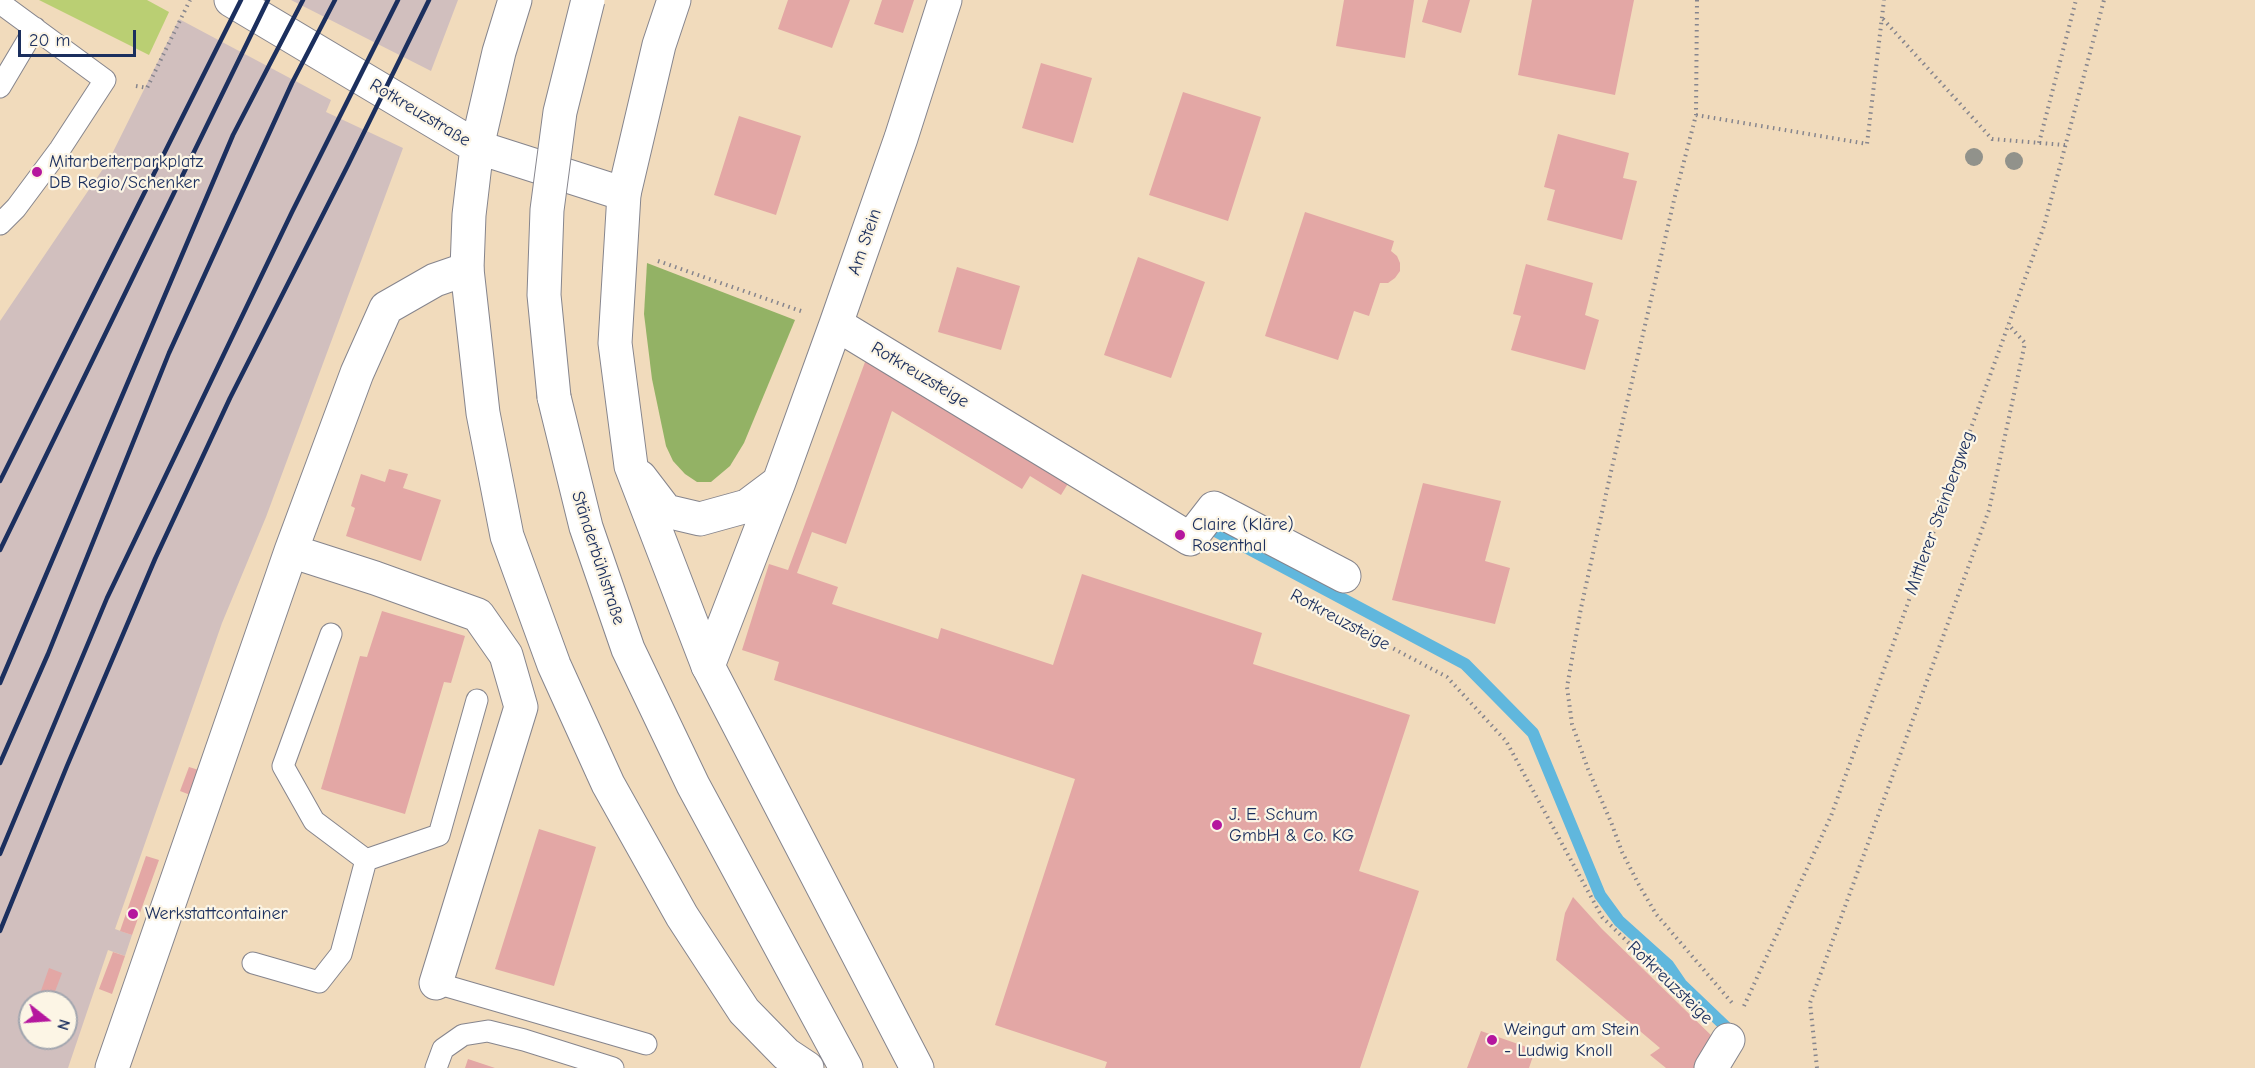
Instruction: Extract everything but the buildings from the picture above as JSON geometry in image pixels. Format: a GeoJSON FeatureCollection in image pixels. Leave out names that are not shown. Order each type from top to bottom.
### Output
{"type":"FeatureCollection","features":[{"type":"Feature","properties":{"kind":"main road","name":"Rotkreuzstraße"},"geometry":{"type":"LineString","coordinates":[[231,0],[477,147],[624,194]]}},
{"type":"Feature","properties":{"kind":"main road"},"geometry":{"type":"LineString","coordinates":[[515,0],[499,52],[477,147],[469,215],[468,269],[483,413],[507,536],[554,665],[608,784],[682,916],[744,1011],[786,1054],[807,1068]]}},
{"type":"Feature","properties":{"kind":"main road","name":"Ständerbühlstraße"},"geometry":{"type":"LineString","coordinates":[[588,0],[560,112],[547,210],[544,295],[554,397],[586,527],[628,649],[693,785],[846,1068]]}},
{"type":"Feature","properties":{"kind":"main road"},"geometry":{"type":"LineString","coordinates":[[674,0],[659,45],[624,194],[615,343],[631,465],[708,666],[917,1068]]}},
{"type":"Feature","properties":{"kind":"main road","name":"Am Stein"},"geometry":{"type":"LineString","coordinates":[[708,666],[836,324],[901,138],[945,0]]}},
{"type":"Feature","properties":{"kind":"main road"},"geometry":{"type":"LineString","coordinates":[[112,1068],[291,551],[357,373],[386,308],[435,280],[468,269]]}},
{"type":"Feature","properties":{"kind":"main road","name":"Rotkreuzsteige"},"geometry":{"type":"LineString","coordinates":[[836,324],[1190,539],[1214,508],[1344,576]]}},
{"type":"Feature","properties":{"kind":"main road"},"geometry":{"type":"LineString","coordinates":[[631,465],[666,512],[700,519],[747,506],[778,482]]}},
{"type":"Feature","properties":{"kind":"main road"},"geometry":{"type":"LineString","coordinates":[[291,551],[477,615],[506,656],[521,707],[436,983]]}},
{"type":"Feature","properties":{"kind":"main road"},"geometry":{"type":"LineString","coordinates":[[1711,1068],[1734,1027]]}},
{"type":"Feature","properties":{"kind":"lane"},"geometry":{"type":"LineString","coordinates":[[0,3],[105,80],[60,149],[16,208],[0,224]]}},
{"type":"Feature","properties":{"kind":"lane"},"geometry":{"type":"LineString","coordinates":[[0,87],[35,28]]}},
{"type":"Feature","properties":{"kind":"lane"},"geometry":{"type":"LineString","coordinates":[[331,634],[283,766],[314,821],[366,860]]}},
{"type":"Feature","properties":{"kind":"lane"},"geometry":{"type":"LineString","coordinates":[[366,860],[439,835],[477,700]]}},
{"type":"Feature","properties":{"kind":"lane"},"geometry":{"type":"LineString","coordinates":[[253,963],[320,982],[341,954],[366,860]]}},
{"type":"Feature","properties":{"kind":"lane"},"geometry":{"type":"LineString","coordinates":[[436,983],[646,1044]]}},
{"type":"Feature","properties":{"kind":"lane"},"geometry":{"type":"LineString","coordinates":[[436,1068],[443,1049],[463,1035],[488,1031],[613,1068]]}},
{"type":"Feature","properties":{"kind":"path"},"geometry":{"type":"LineString","coordinates":[[105,80],[147,88],[190,0]]}},
{"type":"Feature","properties":{"kind":"path"},"geometry":{"type":"LineString","coordinates":[[1697,0],[1696,115],[1610,476],[1581,608],[1567,687],[1572,724],[1588,769],[1622,852],[1639,885],[1656,914],[1733,1005]]}},
{"type":"Feature","properties":{"kind":"path"},"geometry":{"type":"LineString","coordinates":[[1696,115],[1867,144],[1884,0]]}},
{"type":"Feature","properties":{"kind":"path"},"geometry":{"type":"LineString","coordinates":[[2039,143],[2076,0]]}},
{"type":"Feature","properties":{"kind":"path","name":"Mittlerer Steinbergweg"},"geometry":{"type":"LineString","coordinates":[[1734,1027],[1831,816],[2044,226],[2104,0]]}},
{"type":"Feature","properties":{"kind":"path"},"geometry":{"type":"LineString","coordinates":[[1883,18],[1992,139],[2065,145]]}},
{"type":"Feature","properties":{"kind":"path"},"geometry":{"type":"LineString","coordinates":[[668,264],[790,307]]}},
{"type":"Feature","properties":{"kind":"path"},"geometry":{"type":"LineString","coordinates":[[1817,1068],[1810,1003],[1989,510],[2025,343],[2008,324]]}},
{"type":"Feature","properties":{"kind":"path","name":"Rotkreuzsteige"},"geometry":{"type":"LineString","coordinates":[[1293,594],[1447,677],[1506,741],[1602,916],[1734,1027]]}},
{"type":"Feature","properties":{"kind":"shaded area"},"geometry":{"type":"Polygon","coordinates":[[[291,0],[458,0],[431,71],[291,0]]]}},
{"type":"Feature","properties":{"kind":"shaded area"},"geometry":{"type":"Polygon","coordinates":[[[179,19],[331,100],[326,112],[403,148],[266,517],[222,623],[115,929],[132,935],[125,956],[108,950],[78,1038],[78,990],[18,990],[18,1050],[74,1050],[68,1068],[0,1068],[0,321],[109,160],[179,19]]]}},
{"type":"Feature","properties":{"kind":"green space"},"geometry":{"type":"Polygon","coordinates":[[[39,0],[147,0],[169,12],[149,55],[39,0]]]}},
{"type":"Feature","properties":{"kind":"green space"},"geometry":{"type":"Polygon","coordinates":[[[647,263],[795,320],[744,443],[730,466],[711,482],[697,482],[685,474],[673,461],[666,446],[652,379],[644,314],[647,263]]]}},
{"type":"Feature","properties":{"kind":"waterway"},"geometry":{"type":"LineString","coordinates":[[1204,525],[1465,664],[1533,733],[1600,895],[1619,921],[1668,965],[1681,984],[1727,1028]]}},
{"type":"Feature","properties":{"kind":"railway"},"geometry":{"type":"LineString","coordinates":[[0,481],[241,0]]}},
{"type":"Feature","properties":{"kind":"railway"},"geometry":{"type":"LineString","coordinates":[[0,550],[268,0]]}},
{"type":"Feature","properties":{"kind":"railway"},"geometry":{"type":"LineString","coordinates":[[0,683],[233,135],[303,0]]}},
{"type":"Feature","properties":{"kind":"railway"},"geometry":{"type":"LineString","coordinates":[[0,763],[48,654],[169,353],[292,83],[335,0]]}},
{"type":"Feature","properties":{"kind":"railway"},"geometry":{"type":"LineString","coordinates":[[0,854],[107,598],[292,212],[398,0]]}},
{"type":"Feature","properties":{"kind":"railway"},"geometry":{"type":"LineString","coordinates":[[0,931],[155,559],[230,398],[429,0]]}},
{"type":"Feature","properties":{"kind":"place","name":"Mitarbeiterparkplatz DB Regio/Schenker"},"geometry":{"type":"Point","coordinates":[37,172]}},
{"type":"Feature","properties":{"kind":"place","name":"Claire (Kläre) Rosenthal"},"geometry":{"type":"Point","coordinates":[1180,535]}},
{"type":"Feature","properties":{"kind":"place","name":"J. E. Schum GmbH & Co. KG"},"geometry":{"type":"Point","coordinates":[1217,825]}},
{"type":"Feature","properties":{"kind":"place","name":"Werkstattcontainer"},"geometry":{"type":"Point","coordinates":[133,914]}},
{"type":"Feature","properties":{"kind":"place","name":"Weingut am Stein - Ludwig Knoll"},"geometry":{"type":"Point","coordinates":[1492,1040]}}]}
